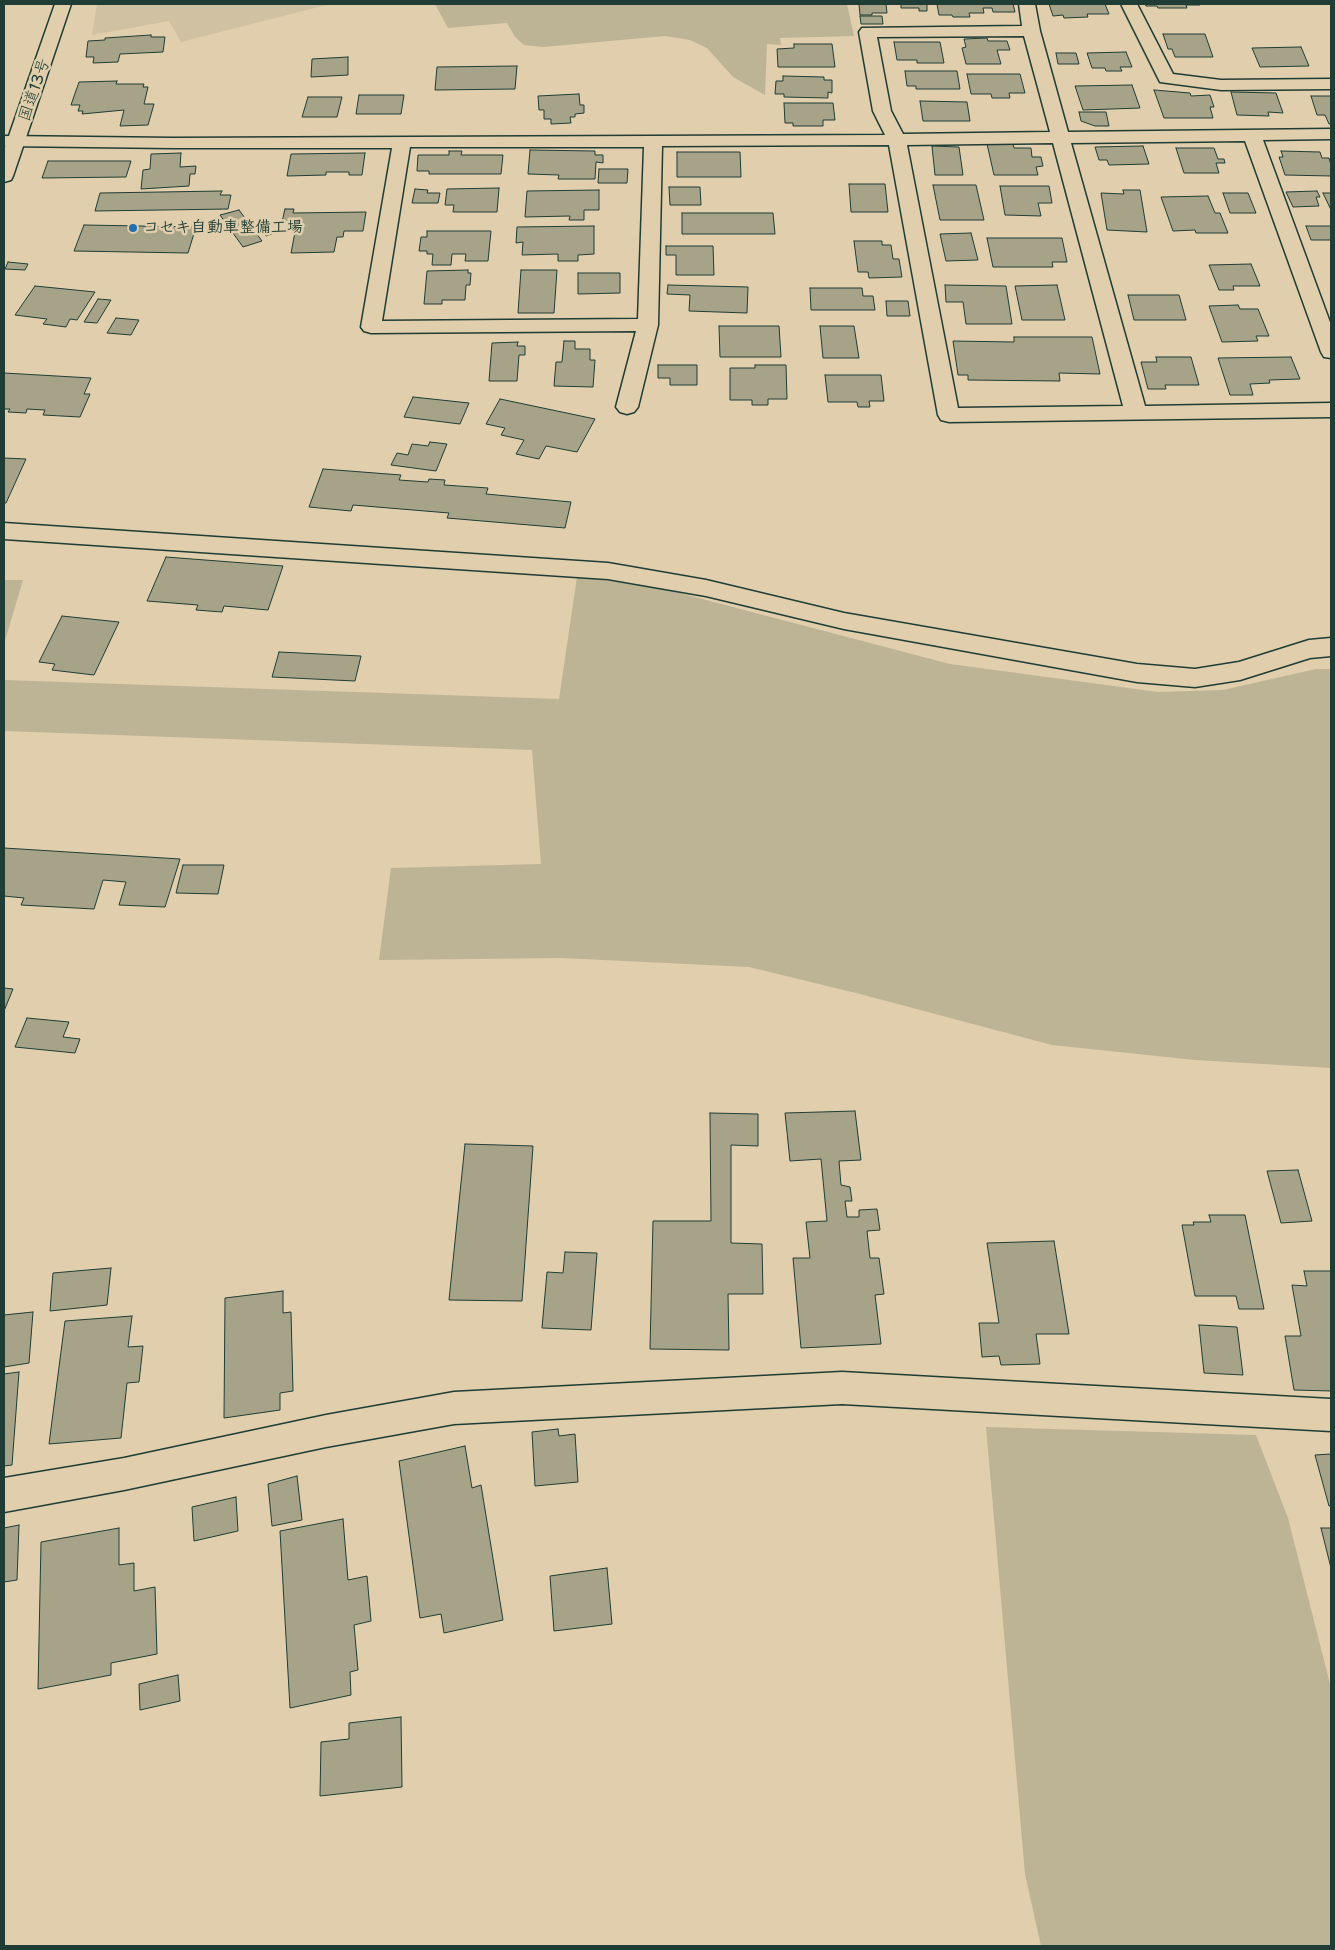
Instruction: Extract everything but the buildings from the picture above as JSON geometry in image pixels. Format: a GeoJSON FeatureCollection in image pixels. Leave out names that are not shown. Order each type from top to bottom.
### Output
{"type":"FeatureCollection","features":[{"type":"Feature","properties":{"kind":"main road","name":"国道13号"},"geometry":{"type":"LineString","coordinates":[[4,176],[10,142],[63,4]]}},
{"type":"Feature","properties":{"kind":"main road"},"geometry":{"type":"LineString","coordinates":[[1027,4],[1031,31],[1136,413]]}},
{"type":"Feature","properties":{"kind":"main road"},"geometry":{"type":"LineString","coordinates":[[1129,4],[1166,78],[1221,85],[1331,84]]}},
{"type":"Feature","properties":{"kind":"main road"},"geometry":{"type":"LineString","coordinates":[[1031,31],[868,32],[882,111],[897,140],[949,415],[1331,410]]}},
{"type":"Feature","properties":{"kind":"main road"},"geometry":{"type":"LineString","coordinates":[[10,142],[897,140],[1331,134]]}},
{"type":"Feature","properties":{"kind":"main road"},"geometry":{"type":"LineString","coordinates":[[1252,136],[1331,352]]}},
{"type":"Feature","properties":{"kind":"main road"},"geometry":{"type":"LineString","coordinates":[[627,407],[648,325],[653,141]]}},
{"type":"Feature","properties":{"kind":"main road"},"geometry":{"type":"LineString","coordinates":[[402,142],[371,327],[648,325]]}},
{"type":"Feature","properties":{"kind":"main road"},"geometry":{"type":"LineString","coordinates":[[4,531],[608,570],[706,588],[844,621],[1147,674],[1196,678],[1240,671],[1309,649],[1331,647]]}},
{"type":"Feature","properties":{"kind":"main road"},"geometry":{"type":"LineString","coordinates":[[4,1495],[124,1474],[326,1431],[454,1408],[842,1388],[1331,1415]]}},
{"type":"Feature","properties":{"kind":"shaded area"},"geometry":{"type":"Polygon","coordinates":[[[97,4],[330,4],[181,42],[169,21],[92,35],[97,4]]]}},
{"type":"Feature","properties":{"kind":"shaded area"},"geometry":{"type":"Polygon","coordinates":[[[435,4],[847,4],[854,36],[780,38],[781,45],[767,44],[765,95],[733,77],[707,48],[690,40],[665,36],[543,47],[524,45],[515,37],[507,23],[448,28],[435,4]]]}},
{"type":"Feature","properties":{"kind":"shaded area"},"geometry":{"type":"Polygon","coordinates":[[[577,577],[649,585],[950,664],[1158,692],[1223,690],[1316,669],[1331,669],[1331,1068],[1195,1060],[1052,1045],[860,994],[749,967],[562,958],[379,960],[391,868],[541,864],[532,750],[4,731],[4,680],[559,699],[577,577]]]}},
{"type":"Feature","properties":{"kind":"shaded area"},"geometry":{"type":"Polygon","coordinates":[[[4,580],[23,580],[4,644],[4,580]]]}},
{"type":"Feature","properties":{"kind":"shaded area"},"geometry":{"type":"Polygon","coordinates":[[[986,1427],[1256,1435],[1288,1518],[1331,1688],[1331,1946],[1041,1946],[1025,1874],[986,1427]]]}},
{"type":"Feature","properties":{"kind":"place","name":"コセキ自動車整備工場"},"geometry":{"type":"Point","coordinates":[133,228]}}]}
